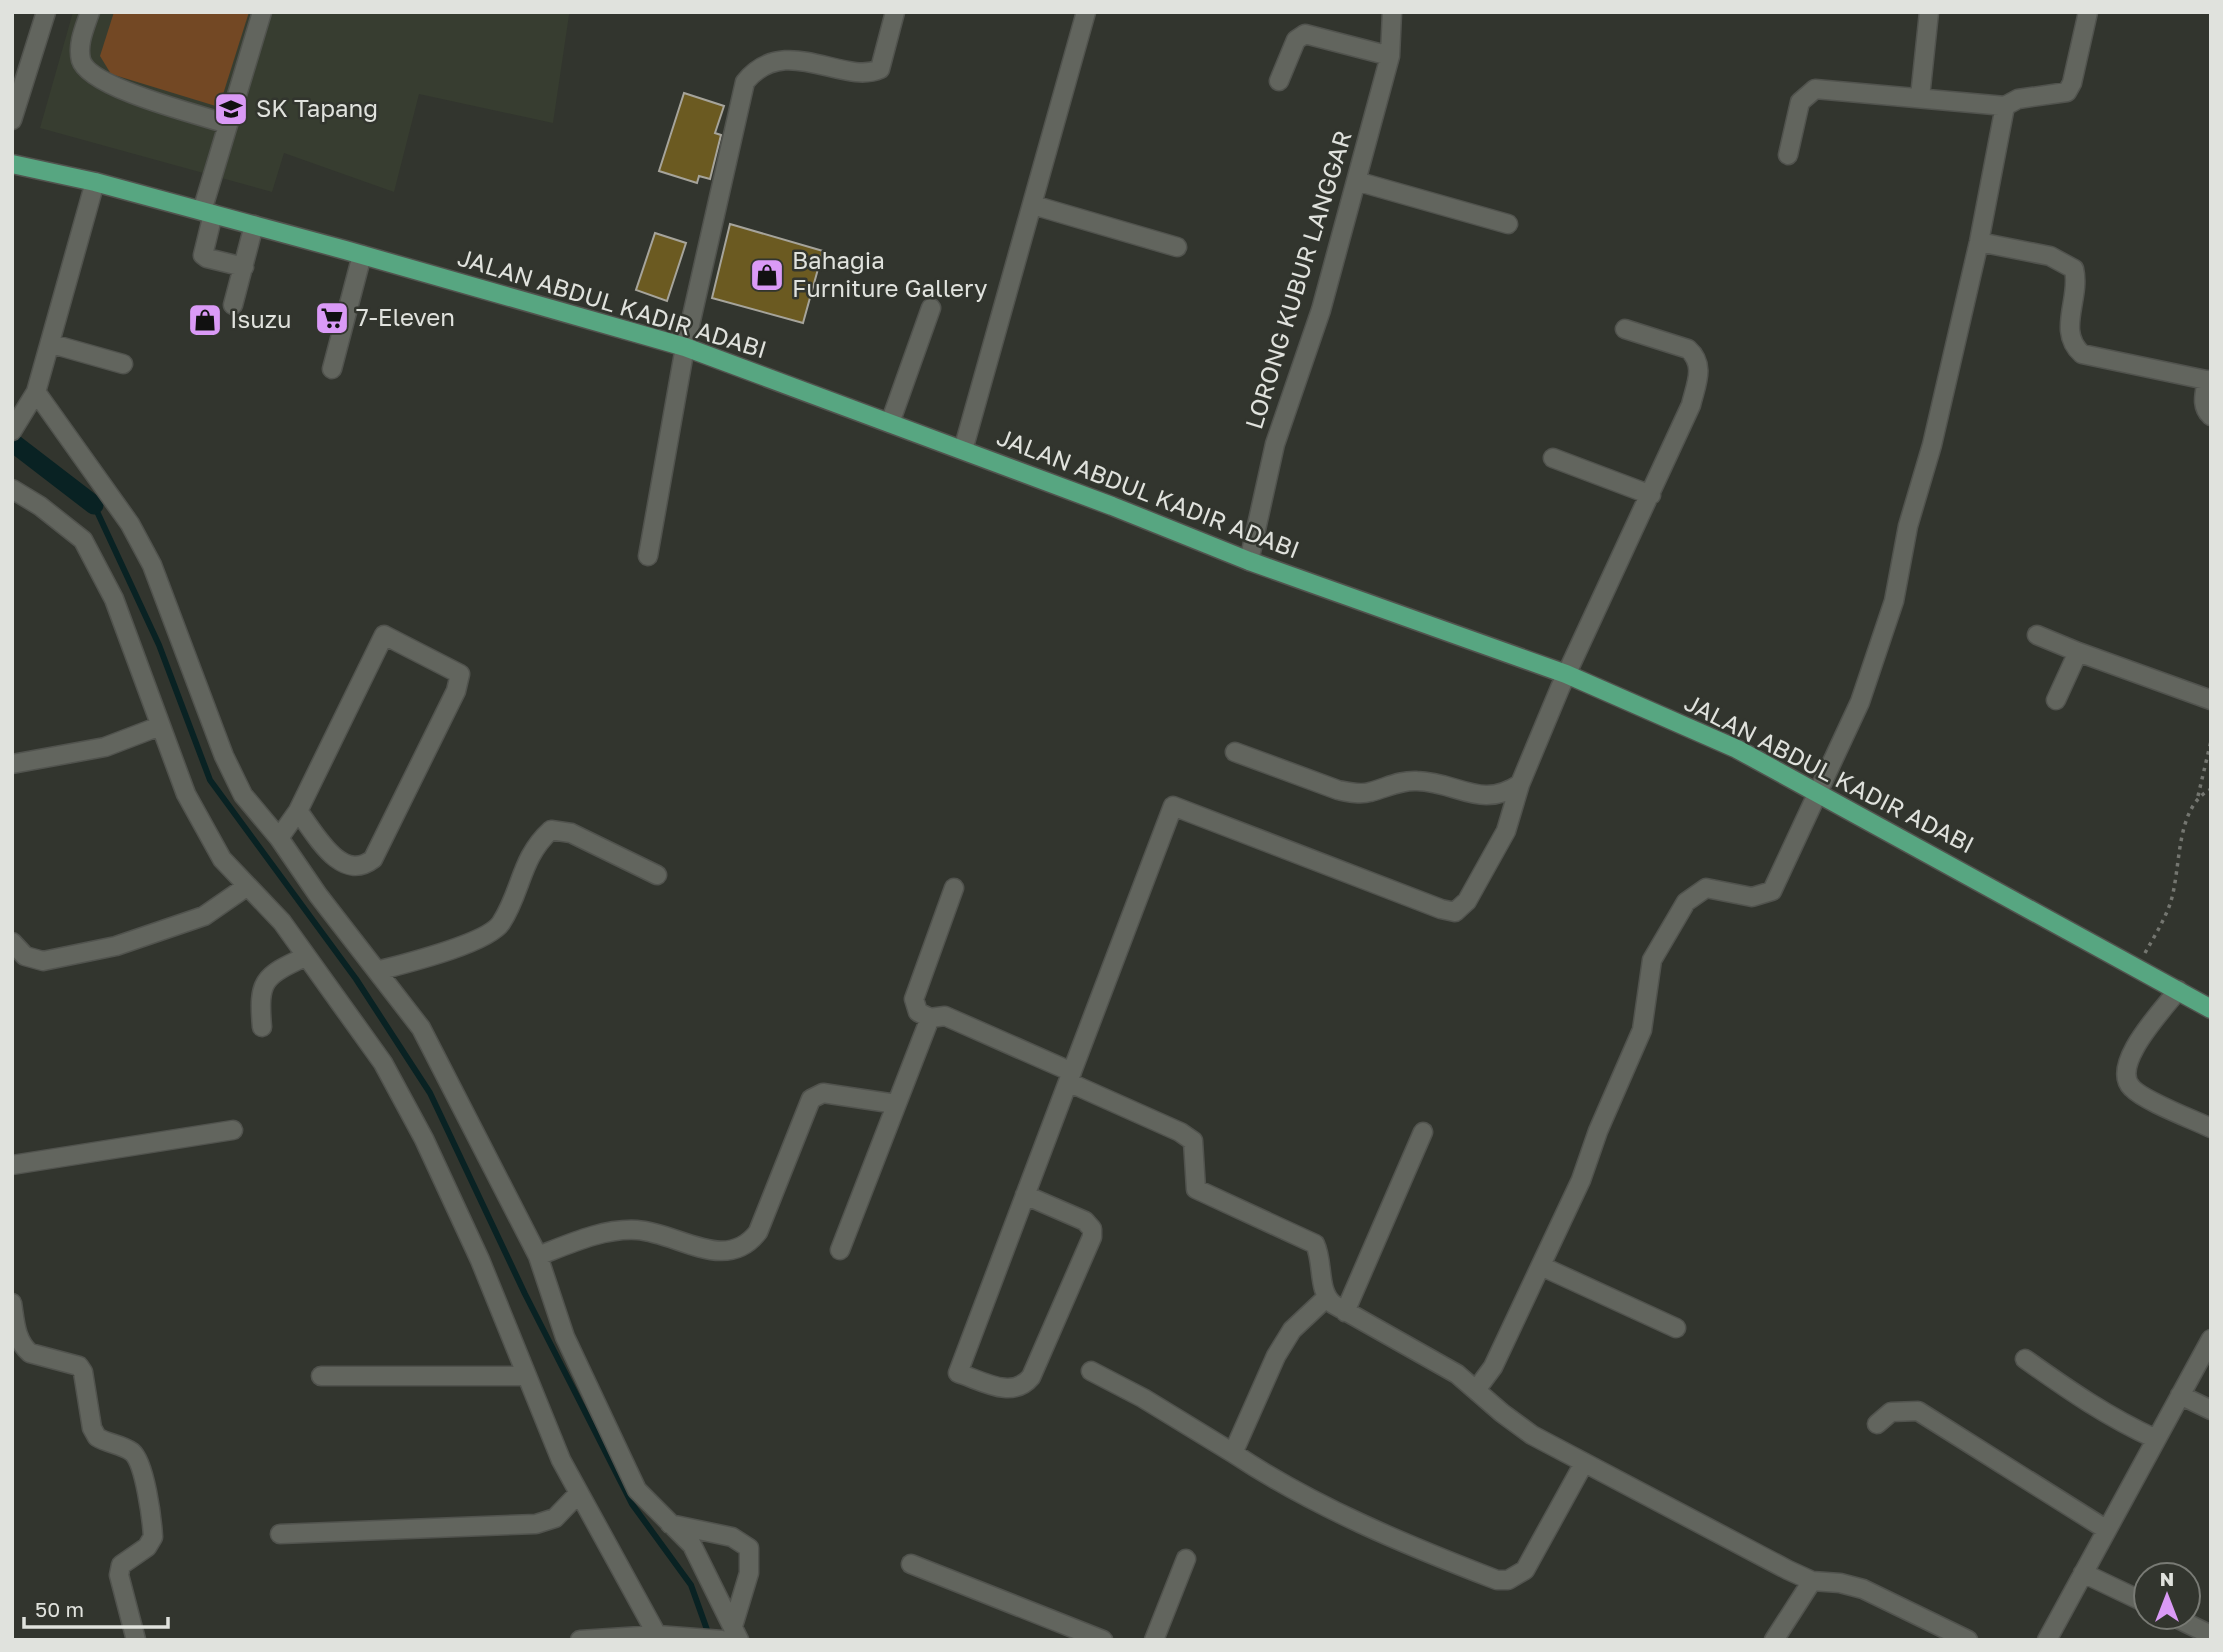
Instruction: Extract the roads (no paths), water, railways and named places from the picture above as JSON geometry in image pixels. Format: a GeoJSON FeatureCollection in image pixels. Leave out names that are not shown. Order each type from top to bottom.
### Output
{"type":"FeatureCollection","features":[{"type":"Feature","properties":{"kind":"main road","name":"JALAN ABDUL KADIR ADABI"},"geometry":{"type":"LineString","coordinates":[[12,164],[95,182],[685,346],[1249,561],[1566,674],[1737,749],[2211,1009]]}},
{"type":"Feature","properties":{"kind":"street"},"geometry":{"type":"LineString","coordinates":[[12,120],[46,12]]}},
{"type":"Feature","properties":{"kind":"street"},"geometry":{"type":"LineString","coordinates":[[90,12],[80,45],[81,60],[86,70],[137,94],[228,124]]}},
{"type":"Feature","properties":{"kind":"street"},"geometry":{"type":"LineString","coordinates":[[244,267],[203,255],[207,213],[228,124],[262,12]]}},
{"type":"Feature","properties":{"kind":"street"},"geometry":{"type":"LineString","coordinates":[[648,556],[685,346],[745,82],[755,69],[774,62],[800,61],[873,72],[880,69],[895,12]]}},
{"type":"Feature","properties":{"kind":"street"},"geometry":{"type":"LineString","coordinates":[[963,450],[1086,12]]}},
{"type":"Feature","properties":{"kind":"street","name":"LORONG KUBUR LANGGAR"},"geometry":{"type":"LineString","coordinates":[[1249,561],[1275,444],[1321,310],[1390,57],[1392,12]]}},
{"type":"Feature","properties":{"kind":"street"},"geometry":{"type":"LineString","coordinates":[[1920,97],[1929,12]]}},
{"type":"Feature","properties":{"kind":"street"},"geometry":{"type":"LineString","coordinates":[[1788,155],[1800,102],[1815,89],[2005,106],[2018,99],[2067,92],[2073,83],[2088,12]]}},
{"type":"Feature","properties":{"kind":"street"},"geometry":{"type":"LineString","coordinates":[[1279,81],[1296,40],[1305,34],[1390,57]]}},
{"type":"Feature","properties":{"kind":"street"},"geometry":{"type":"LineString","coordinates":[[1476,1390],[1493,1367],[1581,1180],[1598,1131],[1642,1030],[1652,960],[1686,902],[1706,888],[1715,887],[1752,897],[1772,891],[1860,702],[1895,601],[1908,526],[1932,445],[1979,242],[2005,106]]}},
{"type":"Feature","properties":{"kind":"street"},"geometry":{"type":"LineString","coordinates":[[1356,181],[1508,225]]}},
{"type":"Feature","properties":{"kind":"street"},"geometry":{"type":"LineString","coordinates":[[12,430],[33,397],[51,344],[95,182]]}},
{"type":"Feature","properties":{"kind":"street"},"geometry":{"type":"LineString","coordinates":[[1033,205],[1177,247]]}},
{"type":"Feature","properties":{"kind":"street"},"geometry":{"type":"LineString","coordinates":[[233,305],[254,225]]}},
{"type":"Feature","properties":{"kind":"street"},"geometry":{"type":"LineString","coordinates":[[1979,242],[2050,256],[2074,269],[2077,289],[2068,331],[2074,348],[2082,354],[2209,381],[2203,400],[2211,416]]}},
{"type":"Feature","properties":{"kind":"street"},"geometry":{"type":"LineString","coordinates":[[332,369],[362,255]]}},
{"type":"Feature","properties":{"kind":"street"},"geometry":{"type":"LineString","coordinates":[[890,423],[931,308]]}},
{"type":"Feature","properties":{"kind":"street"},"geometry":{"type":"LineString","coordinates":[[1025,1195],[1084,1221],[1093,1229],[1091,1245],[1031,1377],[1022,1387],[1012,1390],[958,1373],[1025,1195],[1173,806],[1332,870],[1455,912],[1467,901],[1506,831],[1520,784],[1566,674],[1691,405],[1700,370],[1694,355],[1688,349],[1625,329]]}},
{"type":"Feature","properties":{"kind":"street"},"geometry":{"type":"LineString","coordinates":[[51,344],[123,364]]}},
{"type":"Feature","properties":{"kind":"street"},"geometry":{"type":"LineString","coordinates":[[33,397],[135,534],[152,565],[224,756],[243,795],[279,838],[421,1028],[538,1256],[565,1337],[636,1490],[692,1545],[731,1635]]}},
{"type":"Feature","properties":{"kind":"street"},"geometry":{"type":"LineString","coordinates":[[1553,458],[1651,495]]}},
{"type":"Feature","properties":{"kind":"street"},"geometry":{"type":"LineString","coordinates":[[12,489],[40,506],[83,540],[111,591],[186,794],[222,859],[282,922],[383,1063],[424,1139],[480,1260],[525,1376],[579,1493],[656,1637]]}},
{"type":"Feature","properties":{"kind":"street"},"geometry":{"type":"LineString","coordinates":[[279,838],[298,811],[384,635],[456,670],[460,679],[456,691],[373,859],[357,867],[339,862],[298,811]]}},
{"type":"Feature","properties":{"kind":"street"},"geometry":{"type":"LineString","coordinates":[[2037,635],[2211,700]]}},
{"type":"Feature","properties":{"kind":"street"},"geometry":{"type":"LineString","coordinates":[[2056,700],[2078,652]]}},
{"type":"Feature","properties":{"kind":"street"},"geometry":{"type":"LineString","coordinates":[[12,764],[106,747],[160,726]]}},
{"type":"Feature","properties":{"kind":"street"},"geometry":{"type":"LineString","coordinates":[[1235,752],[1338,790],[1353,792],[1367,793],[1415,780],[1439,783],[1483,797],[1498,796],[1520,784]]}},
{"type":"Feature","properties":{"kind":"street"},"geometry":{"type":"LineString","coordinates":[[377,971],[435,955],[495,931],[508,911],[525,863],[540,840],[551,830],[570,833],[657,875]]}},
{"type":"Feature","properties":{"kind":"street"},"geometry":{"type":"LineString","coordinates":[[12,942],[25,956],[43,961],[116,946],[204,916],[246,887]]}},
{"type":"Feature","properties":{"kind":"street"},"geometry":{"type":"LineString","coordinates":[[954,888],[914,999],[918,1012],[930,1017],[945,1016],[1180,1132],[1193,1141],[1196,1189],[1315,1244],[1321,1255],[1326,1298],[1345,1312],[1457,1374],[1532,1435],[1812,1581],[1840,1583],[1863,1589],[1968,1640]]}},
{"type":"Feature","properties":{"kind":"street"},"geometry":{"type":"LineString","coordinates":[[262,1027],[259,999],[264,981],[272,973],[305,957]]}},
{"type":"Feature","properties":{"kind":"street"},"geometry":{"type":"LineString","coordinates":[[2178,990],[2129,1055],[2126,1077],[2131,1088],[2142,1095],[2211,1128]]}},
{"type":"Feature","properties":{"kind":"street"},"geometry":{"type":"LineString","coordinates":[[840,1250],[930,1017]]}},
{"type":"Feature","properties":{"kind":"street"},"geometry":{"type":"LineString","coordinates":[[538,1256],[579,1240],[637,1230],[707,1250],[730,1251],[748,1246],[758,1232],[811,1099],[823,1093],[896,1104]]}},
{"type":"Feature","properties":{"kind":"street"},"geometry":{"type":"LineString","coordinates":[[12,1165],[233,1130]]}},
{"type":"Feature","properties":{"kind":"street"},"geometry":{"type":"LineString","coordinates":[[1345,1312],[1423,1132]]}},
{"type":"Feature","properties":{"kind":"street"},"geometry":{"type":"LineString","coordinates":[[1541,1266],[1676,1328]]}},
{"type":"Feature","properties":{"kind":"street"},"geometry":{"type":"LineString","coordinates":[[1233,1453],[1276,1356],[1292,1330],[1326,1298]]}},
{"type":"Feature","properties":{"kind":"street"},"geometry":{"type":"LineString","coordinates":[[12,1303],[19,1339],[24,1348],[30,1353],[79,1366],[83,1372],[92,1428],[97,1437],[129,1450],[141,1469],[153,1537],[147,1546],[121,1565],[119,1575],[136,1640]]}},
{"type":"Feature","properties":{"kind":"street"},"geometry":{"type":"LineString","coordinates":[[2047,1640],[2211,1339]]}},
{"type":"Feature","properties":{"kind":"street"},"geometry":{"type":"LineString","coordinates":[[2025,1359],[2085,1401],[2127,1426],[2156,1439]]}},
{"type":"Feature","properties":{"kind":"street"},"geometry":{"type":"LineString","coordinates":[[1091,1371],[1143,1398],[1233,1453],[1352,1520],[1497,1580],[1508,1580],[1525,1570],[1584,1463]]}},
{"type":"Feature","properties":{"kind":"street"},"geometry":{"type":"LineString","coordinates":[[321,1376],[525,1376]]}},
{"type":"Feature","properties":{"kind":"street"},"geometry":{"type":"LineString","coordinates":[[2180,1395],[2211,1410]]}},
{"type":"Feature","properties":{"kind":"street"},"geometry":{"type":"LineString","coordinates":[[1877,1424],[1891,1412],[1918,1411],[2107,1530]]}},
{"type":"Feature","properties":{"kind":"street"},"geometry":{"type":"LineString","coordinates":[[280,1535],[536,1524],[555,1518],[579,1493]]}},
{"type":"Feature","properties":{"kind":"street"},"geometry":{"type":"LineString","coordinates":[[670,1524],[732,1537],[750,1548],[749,1573],[731,1635]]}},
{"type":"Feature","properties":{"kind":"street"},"geometry":{"type":"LineString","coordinates":[[1154,1640],[1186,1559]]}},
{"type":"Feature","properties":{"kind":"street"},"geometry":{"type":"LineString","coordinates":[[911,1564],[1102,1640]]}},
{"type":"Feature","properties":{"kind":"street"},"geometry":{"type":"LineString","coordinates":[[2083,1573],[2132,1597]]}},
{"type":"Feature","properties":{"kind":"street"},"geometry":{"type":"LineString","coordinates":[[1774,1640],[1812,1581]]}},
{"type":"Feature","properties":{"kind":"street"},"geometry":{"type":"LineString","coordinates":[[580,1640],[731,1635]]}},
{"type":"Feature","properties":{"kind":"waterway"},"geometry":{"type":"LineString","coordinates":[[12,442],[94,505]]}},
{"type":"Feature","properties":{"kind":"waterway"},"geometry":{"type":"LineString","coordinates":[[94,505],[159,645],[210,780],[356,979],[430,1093],[525,1294],[632,1504],[691,1585],[710,1638]]}},
{"type":"Feature","properties":{"kind":"place","name":"SK Tapang"},"geometry":{"type":"Point","coordinates":[231,109]}},
{"type":"Feature","properties":{"kind":"place","name":"Bahagia Furniture Gallery"},"geometry":{"type":"Point","coordinates":[767,275]}},
{"type":"Feature","properties":{"kind":"place","name":"7-Eleven"},"geometry":{"type":"Point","coordinates":[332,318]}},
{"type":"Feature","properties":{"kind":"place","name":"Isuzu"},"geometry":{"type":"Point","coordinates":[205,320]}}]}
